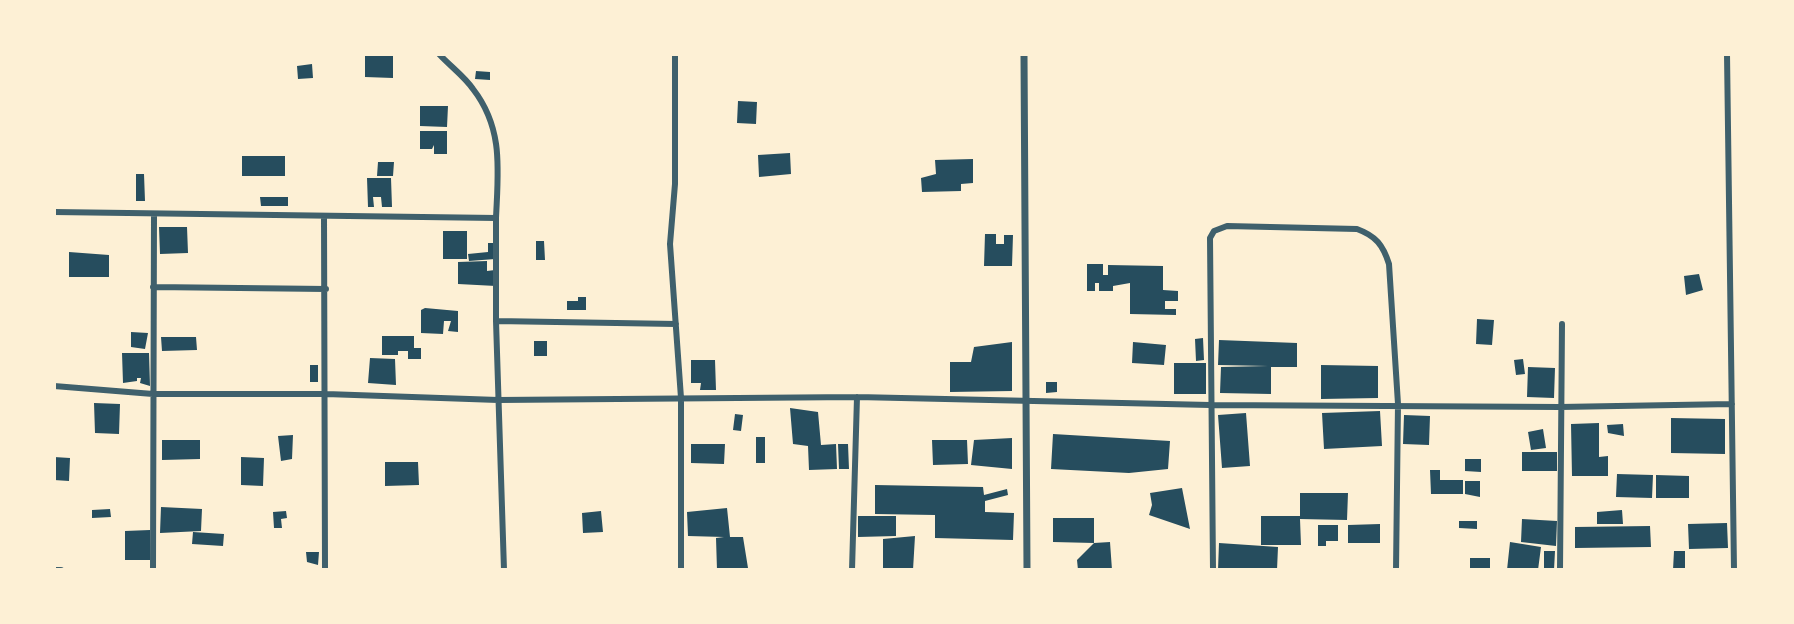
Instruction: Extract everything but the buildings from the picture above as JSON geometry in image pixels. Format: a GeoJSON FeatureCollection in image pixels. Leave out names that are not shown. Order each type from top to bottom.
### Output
{"type":"FeatureCollection","features":[{"type":"Feature","properties":{"kind":"street"},"geometry":{"type":"LineString","coordinates":[[439,54],[473,88],[491,119],[499,150],[496,321],[504,570]]}},
{"type":"Feature","properties":{"kind":"street"},"geometry":{"type":"LineString","coordinates":[[675,54],[675,184],[670,244],[681,398],[681,570]]}},
{"type":"Feature","properties":{"kind":"street"},"geometry":{"type":"LineString","coordinates":[[1024,54],[1027,570]]}},
{"type":"Feature","properties":{"kind":"street"},"geometry":{"type":"LineString","coordinates":[[1727,54],[1732,404],[1736,484],[1734,570]]}},
{"type":"Feature","properties":{"kind":"street"},"geometry":{"type":"LineString","coordinates":[[54,212],[496,219]]}},
{"type":"Feature","properties":{"kind":"street"},"geometry":{"type":"LineString","coordinates":[[153,570],[154,215]]}},
{"type":"Feature","properties":{"kind":"street"},"geometry":{"type":"LineString","coordinates":[[324,216],[325,570]]}},
{"type":"Feature","properties":{"kind":"street"},"geometry":{"type":"LineString","coordinates":[[1213,570],[1210,237],[1214,231],[1227,226],[1357,229],[1370,234],[1384,247],[1390,264],[1398,404],[1396,570]]}},
{"type":"Feature","properties":{"kind":"street"},"geometry":{"type":"LineString","coordinates":[[153,287],[326,289]]}},
{"type":"Feature","properties":{"kind":"street"},"geometry":{"type":"LineString","coordinates":[[496,321],[676,324]]}},
{"type":"Feature","properties":{"kind":"street"},"geometry":{"type":"LineString","coordinates":[[1560,570],[1562,324]]}},
{"type":"Feature","properties":{"kind":"street"},"geometry":{"type":"LineString","coordinates":[[54,386],[153,394],[326,394],[498,400],[857,397],[1210,405],[1560,407],[1732,404]]}},
{"type":"Feature","properties":{"kind":"street"},"geometry":{"type":"LineString","coordinates":[[852,570],[857,397]]}},
{"type":"Feature","properties":{"kind":"street"},"geometry":{"type":"LineString","coordinates":[[54,570],[61,570]]}}]}
